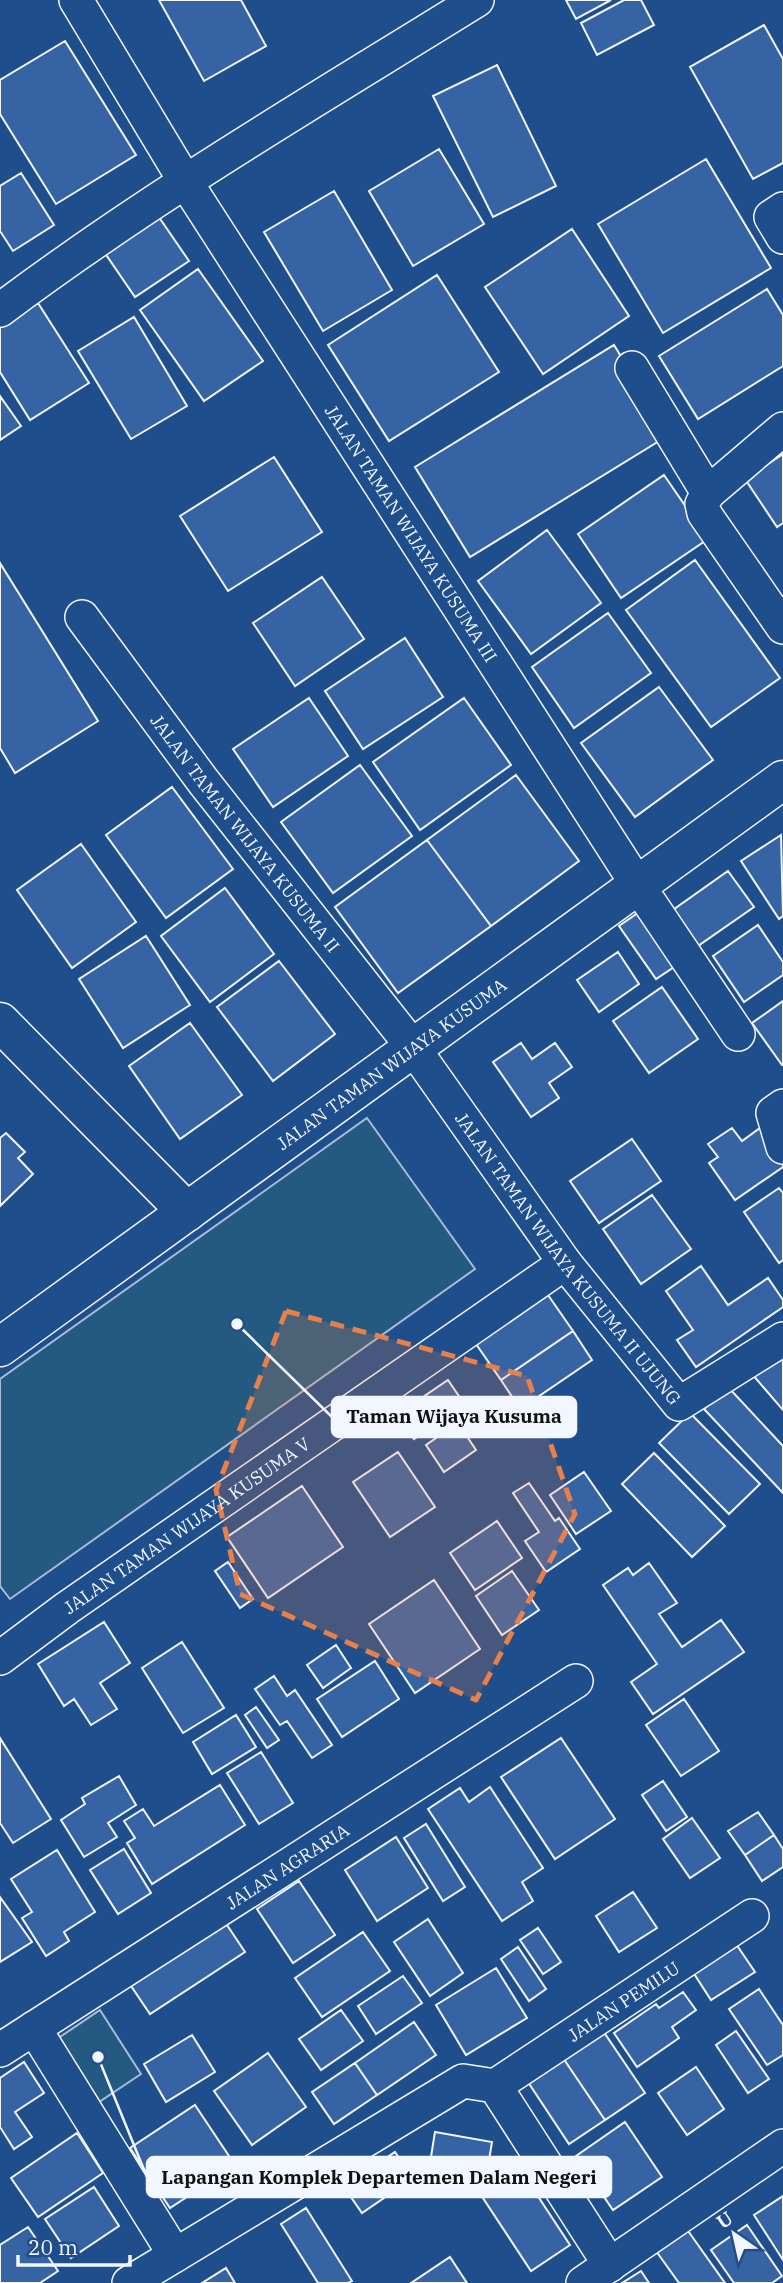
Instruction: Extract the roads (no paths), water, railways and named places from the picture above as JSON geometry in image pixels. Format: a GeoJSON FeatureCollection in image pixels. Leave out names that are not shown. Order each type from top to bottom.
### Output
{"type":"FeatureCollection","features":[{"type":"Feature","properties":{"kind":"street","name":"JALAN TAMAN WIJAYA KUSUMA III"},"geometry":{"type":"LineString","coordinates":[[76,0],[185,181],[637,884],[737,1034]]}},
{"type":"Feature","properties":{"kind":"street"},"geometry":{"type":"LineString","coordinates":[[0,310],[74,254],[185,181],[477,0]]}},
{"type":"Feature","properties":{"kind":"street"},"geometry":{"type":"LineString","coordinates":[[783,209],[771,217],[783,237]]}},
{"type":"Feature","properties":{"kind":"street"},"geometry":{"type":"LineString","coordinates":[[632,368],[708,493]]}},
{"type":"Feature","properties":{"kind":"street"},"geometry":{"type":"LineString","coordinates":[[783,429],[708,493],[702,503],[704,513],[783,627]]}},
{"type":"Feature","properties":{"kind":"street","name":"JALAN TAMAN WIJAYA KUSUMA II"},"geometry":{"type":"LineString","coordinates":[[82,617],[203,781],[412,1046]]}},
{"type":"Feature","properties":{"kind":"street","name":"JALAN TAMAN WIJAYA KUSUMA"},"geometry":{"type":"LineString","coordinates":[[0,1347],[412,1046],[783,780]]}},
{"type":"Feature","properties":{"kind":"street"},"geometry":{"type":"LineString","coordinates":[[0,1022],[187,1212]]}},
{"type":"Feature","properties":{"kind":"street","name":"JALAN TAMAN WIJAYA KUSUMA II UJUNG"},"geometry":{"type":"LineString","coordinates":[[412,1046],[565,1263],[679,1404],[783,1339]]}},
{"type":"Feature","properties":{"kind":"street"},"geometry":{"type":"LineString","coordinates":[[783,1106],[773,1114],[783,1147]]}},
{"type":"Feature","properties":{"kind":"street","name":"JALAN TAMAN WIJAYA KUSUMA V"},"geometry":{"type":"LineString","coordinates":[[5,1643],[565,1263]]}},
{"type":"Feature","properties":{"kind":"street","name":"JALAN AGRARIA"},"geometry":{"type":"LineString","coordinates":[[0,2050],[576,1681]]}},
{"type":"Feature","properties":{"kind":"street","name":"JALAN PEMILU"},"geometry":{"type":"LineString","coordinates":[[495,2086],[752,1916]]}},
{"type":"Feature","properties":{"kind":"street"},"geometry":{"type":"LineString","coordinates":[[34,2028],[175,2255]]}},
{"type":"Feature","properties":{"kind":"street"},"geometry":{"type":"LineString","coordinates":[[129,2283],[463,2081],[495,2086],[596,2274],[783,2146]]}},
{"type":"Feature","properties":{"kind":"place","name":"Taman Wijaya Kusuma"},"geometry":{"type":"Point","coordinates":[237,1324]}},
{"type":"Feature","properties":{"kind":"place","name":"Lapangan Komplek Departemen Dalam Negeri"},"geometry":{"type":"Point","coordinates":[98,2057]}}]}
